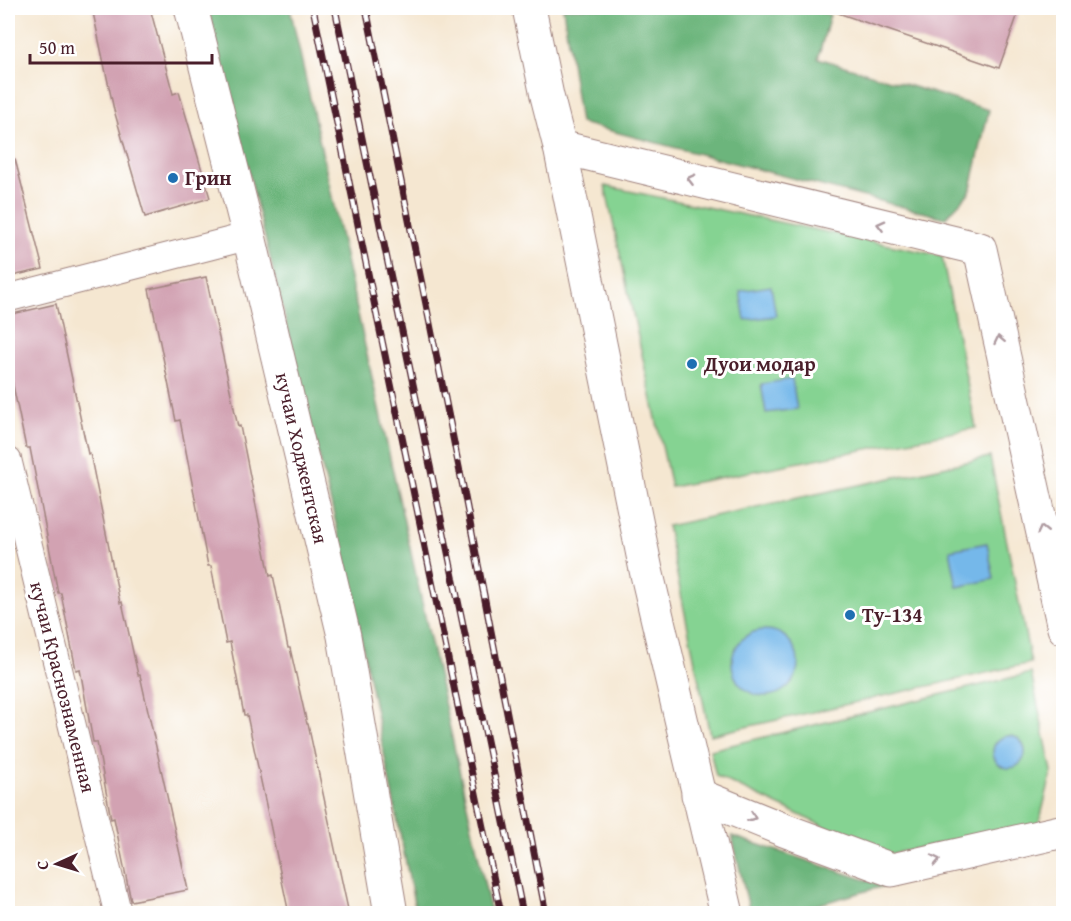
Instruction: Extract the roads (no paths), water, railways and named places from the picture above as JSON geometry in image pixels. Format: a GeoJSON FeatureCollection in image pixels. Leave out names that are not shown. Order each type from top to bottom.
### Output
{"type":"FeatureCollection","features":[{"type":"Feature","properties":{"kind":"street","name":"кучаи Ходжентская"},"geometry":{"type":"LineString","coordinates":[[191,8],[249,236],[344,636],[391,914]]}},
{"type":"Feature","properties":{"kind":"street"},"geometry":{"type":"LineString","coordinates":[[529,8],[560,147],[646,570],[726,914]]}},
{"type":"Feature","properties":{"kind":"street"},"geometry":{"type":"LineString","coordinates":[[560,147],[980,249],[1064,628]]}},
{"type":"Feature","properties":{"kind":"street"},"geometry":{"type":"LineString","coordinates":[[8,298],[249,236]]}},
{"type":"Feature","properties":{"kind":"street","name":"кучаи Краснознаменная"},"geometry":{"type":"LineString","coordinates":[[8,461],[118,914]]}},
{"type":"Feature","properties":{"kind":"street"},"geometry":{"type":"LineString","coordinates":[[698,795],[892,870],[1064,831]]}},
{"type":"Feature","properties":{"kind":"water"},"geometry":{"type":"Polygon","coordinates":[[[771,286],[776,316],[745,320],[740,291],[771,286]]]}},
{"type":"Feature","properties":{"kind":"water"},"geometry":{"type":"Polygon","coordinates":[[[792,379],[797,409],[766,413],[761,384],[792,379]]]}},
{"type":"Feature","properties":{"kind":"water"},"geometry":{"type":"Polygon","coordinates":[[[987,543],[994,579],[957,587],[950,550],[987,543]]]}},
{"type":"Feature","properties":{"kind":"water"},"geometry":{"type":"Polygon","coordinates":[[[765,630],[778,633],[788,640],[795,650],[798,663],[795,676],[788,686],[778,693],[765,696],[752,693],[742,686],[735,676],[732,663],[735,650],[742,640],[752,633],[765,630]]]}},
{"type":"Feature","properties":{"kind":"water"},"geometry":{"type":"Polygon","coordinates":[[[1009,736],[1020,741],[1025,752],[1020,763],[1009,768],[998,763],[993,752],[998,741],[1009,736]]]}},
{"type":"Feature","properties":{"kind":"railway"},"geometry":{"type":"LineString","coordinates":[[313,8],[501,914]]}},
{"type":"Feature","properties":{"kind":"railway"},"geometry":{"type":"LineString","coordinates":[[335,8],[523,914]]}},
{"type":"Feature","properties":{"kind":"railway"},"geometry":{"type":"LineString","coordinates":[[366,8],[464,492],[546,914]]}},
{"type":"Feature","properties":{"kind":"place","name":"Грин"},"geometry":{"type":"Point","coordinates":[173,178]}},
{"type":"Feature","properties":{"kind":"place","name":"Дуои модар"},"geometry":{"type":"Point","coordinates":[692,364]}},
{"type":"Feature","properties":{"kind":"place","name":"Ту-134"},"geometry":{"type":"Point","coordinates":[850,615]}}]}
